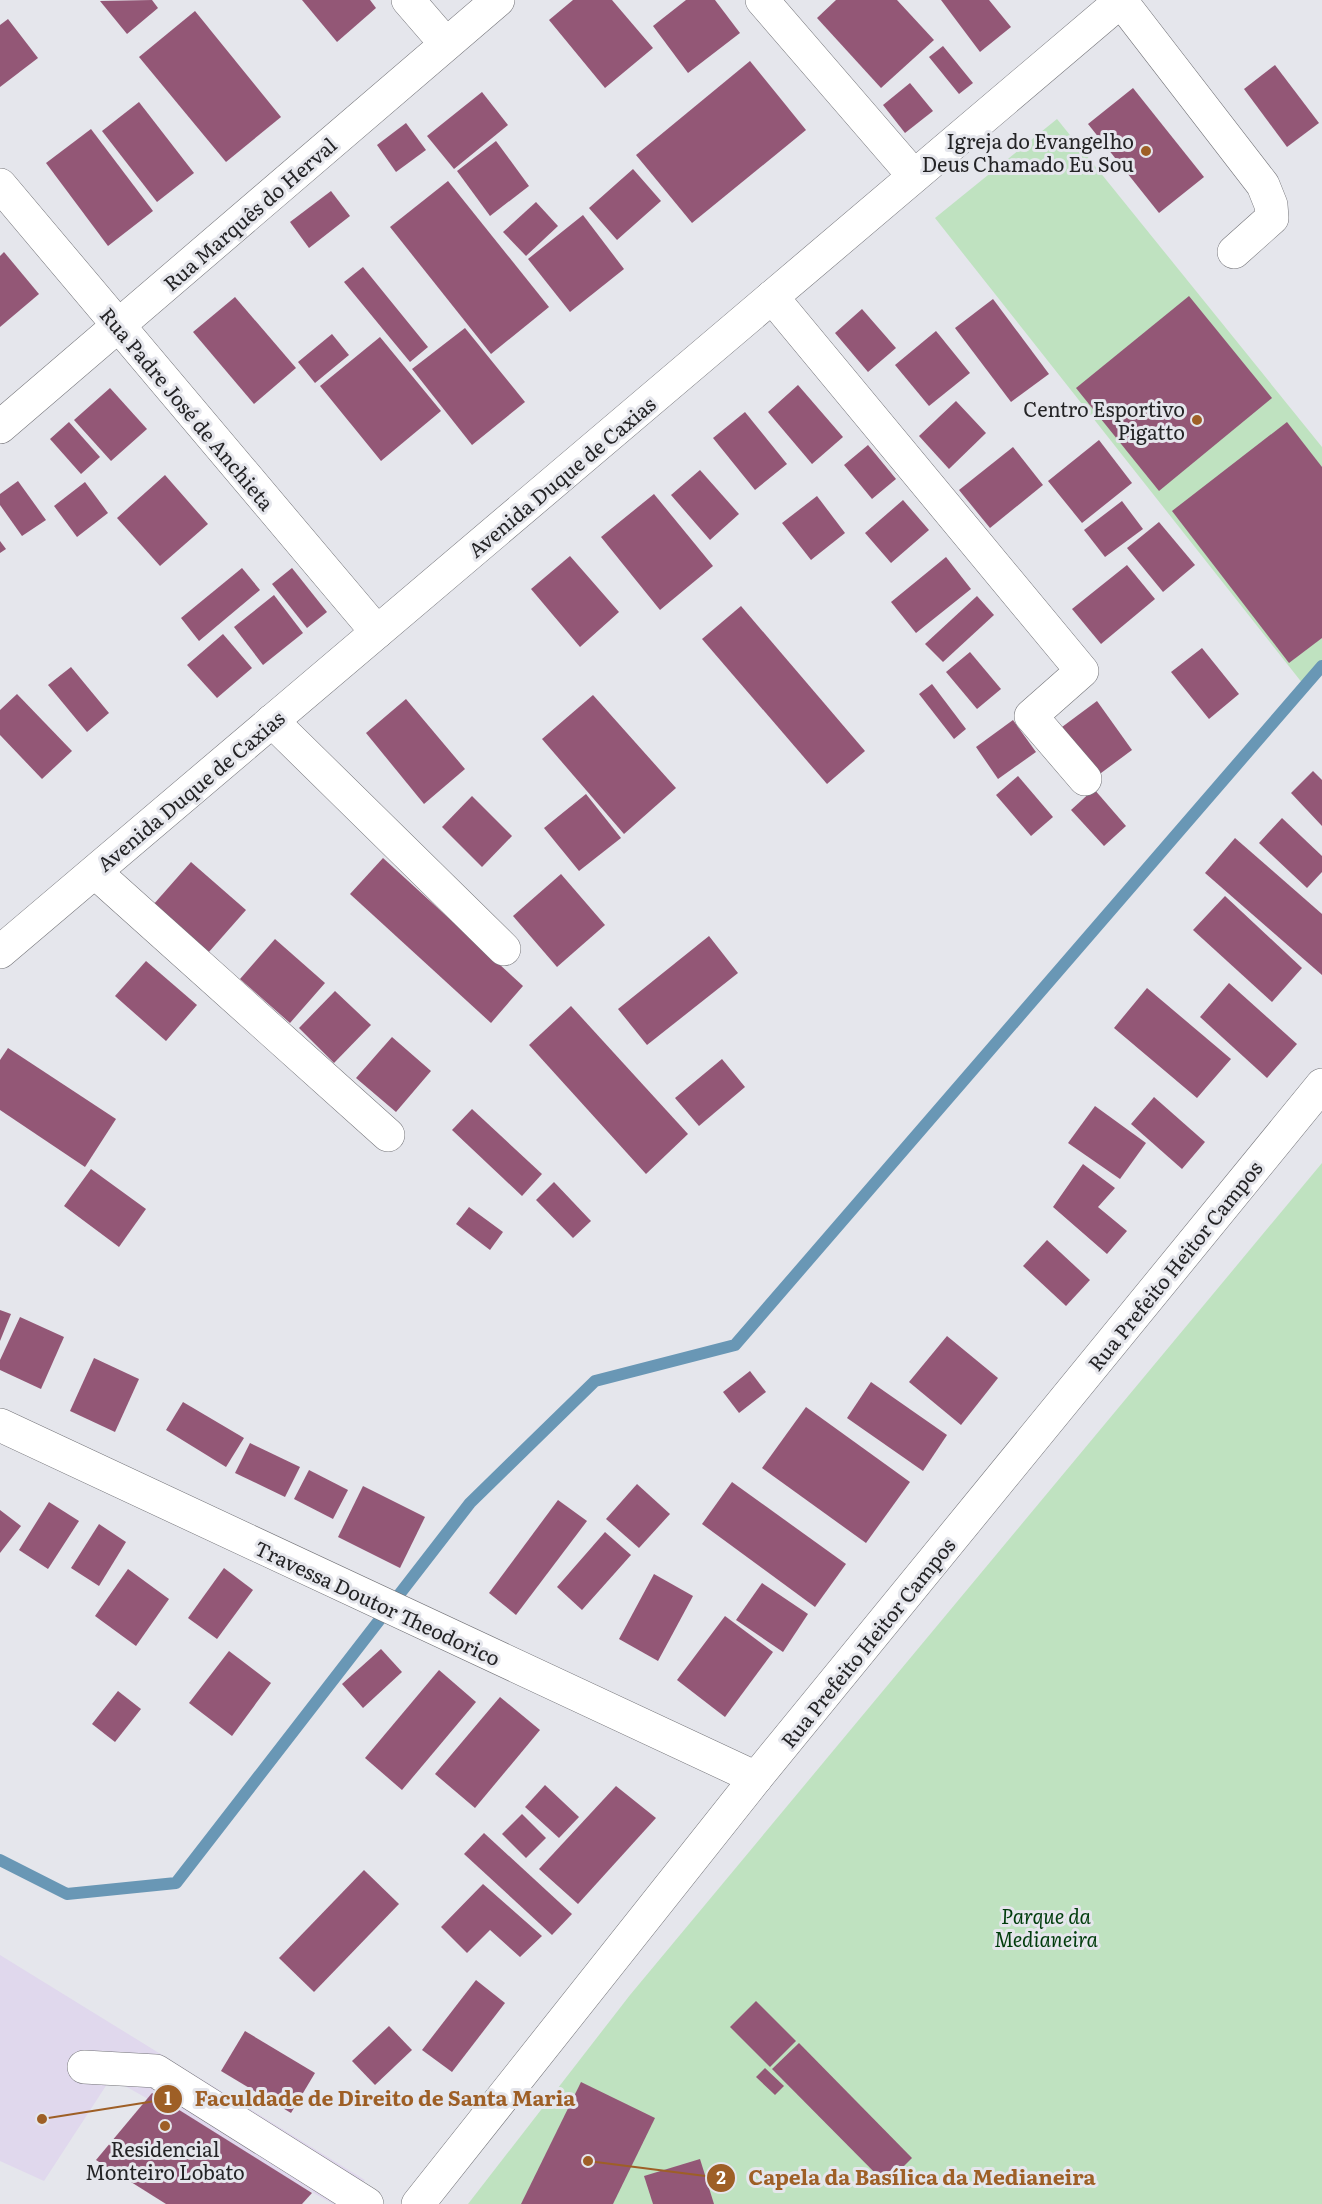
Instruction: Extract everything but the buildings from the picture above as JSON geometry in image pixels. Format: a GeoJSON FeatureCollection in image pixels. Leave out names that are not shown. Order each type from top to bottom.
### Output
{"type":"FeatureCollection","features":[{"type":"Feature","properties":{"kind":"street"},"geometry":{"type":"LineString","coordinates":[[408,0],[446,44]]}},
{"type":"Feature","properties":{"kind":"street","name":"Rua Marquês do Herval"},"geometry":{"type":"LineString","coordinates":[[0,426],[498,0]]}},
{"type":"Feature","properties":{"kind":"street"},"geometry":{"type":"LineString","coordinates":[[762,0],[914,176]]}},
{"type":"Feature","properties":{"kind":"street"},"geometry":{"type":"LineString","coordinates":[[1121,1],[1263,185],[1271,205],[1272,218],[1234,252]]}},
{"type":"Feature","properties":{"kind":"street","name":"Avenida Duque de Caxias"},"geometry":{"type":"LineString","coordinates":[[0,952],[1121,1]]}},
{"type":"Feature","properties":{"kind":"street","name":"Rua Padre José de Anchieta"},"geometry":{"type":"LineString","coordinates":[[0,185],[377,632]]}},
{"type":"Feature","properties":{"kind":"street"},"geometry":{"type":"LineString","coordinates":[[772,297],[1082,671],[1031,716],[1084,779]]}},
{"type":"Feature","properties":{"kind":"street"},"geometry":{"type":"LineString","coordinates":[[272,721],[504,949]]}},
{"type":"Feature","properties":{"kind":"street"},"geometry":{"type":"LineString","coordinates":[[95,872],[388,1135]]}},
{"type":"Feature","properties":{"kind":"street","name":"Rua Prefeito Heitor Campos"},"geometry":{"type":"LineString","coordinates":[[418,2204],[756,1778],[1321,1088]]}},
{"type":"Feature","properties":{"kind":"street","name":"Travessa Doutor Theodorico"},"geometry":{"type":"LineString","coordinates":[[0,1425],[756,1778]]}},
{"type":"Feature","properties":{"kind":"street"},"geometry":{"type":"LineString","coordinates":[[84,2067],[156,2071],[367,2204]]}},
{"type":"Feature","properties":{"kind":"shaded area"},"geometry":{"type":"Polygon","coordinates":[[[0,1955],[365,2180],[348,2204],[333,2204],[111,2078],[44,2181],[0,2161],[0,1955]]]}},
{"type":"Feature","properties":{"kind":"green space","name":"Centro Esportivo Pigatto"},"geometry":{"type":"Polygon","coordinates":[[[1057,119],[1322,447],[1322,670],[1303,684],[935,218],[1057,119]]]}},
{"type":"Feature","properties":{"kind":"green space","name":"Parque da Medianeira"},"geometry":{"type":"Polygon","coordinates":[[[1322,1163],[1322,2204],[468,2204],[630,1995],[1322,1163]]]}},
{"type":"Feature","properties":{"kind":"waterway"},"geometry":{"type":"LineString","coordinates":[[0,1860],[67,1894],[176,1883],[470,1503],[595,1381],[735,1345],[1322,666]]}},
{"type":"Feature","properties":{"kind":"place","name":"Igreja do Evangelho Deus Chamado Eu Sou"},"geometry":{"type":"Point","coordinates":[1146,151]}},
{"type":"Feature","properties":{"kind":"place","name":"Centro Esportivo Pigatto"},"geometry":{"type":"Point","coordinates":[1197,420]}},
{"type":"Feature","properties":{"kind":"place","name":"Faculdade de Direito de Santa Maria"},"geometry":{"type":"Point","coordinates":[42,2119]}},
{"type":"Feature","properties":{"kind":"place","name":"Residencial Monteiro Lobato"},"geometry":{"type":"Point","coordinates":[165,2126]}},
{"type":"Feature","properties":{"kind":"place","name":"Capela da Basílica da Medianeira"},"geometry":{"type":"Point","coordinates":[588,2161]}}]}
